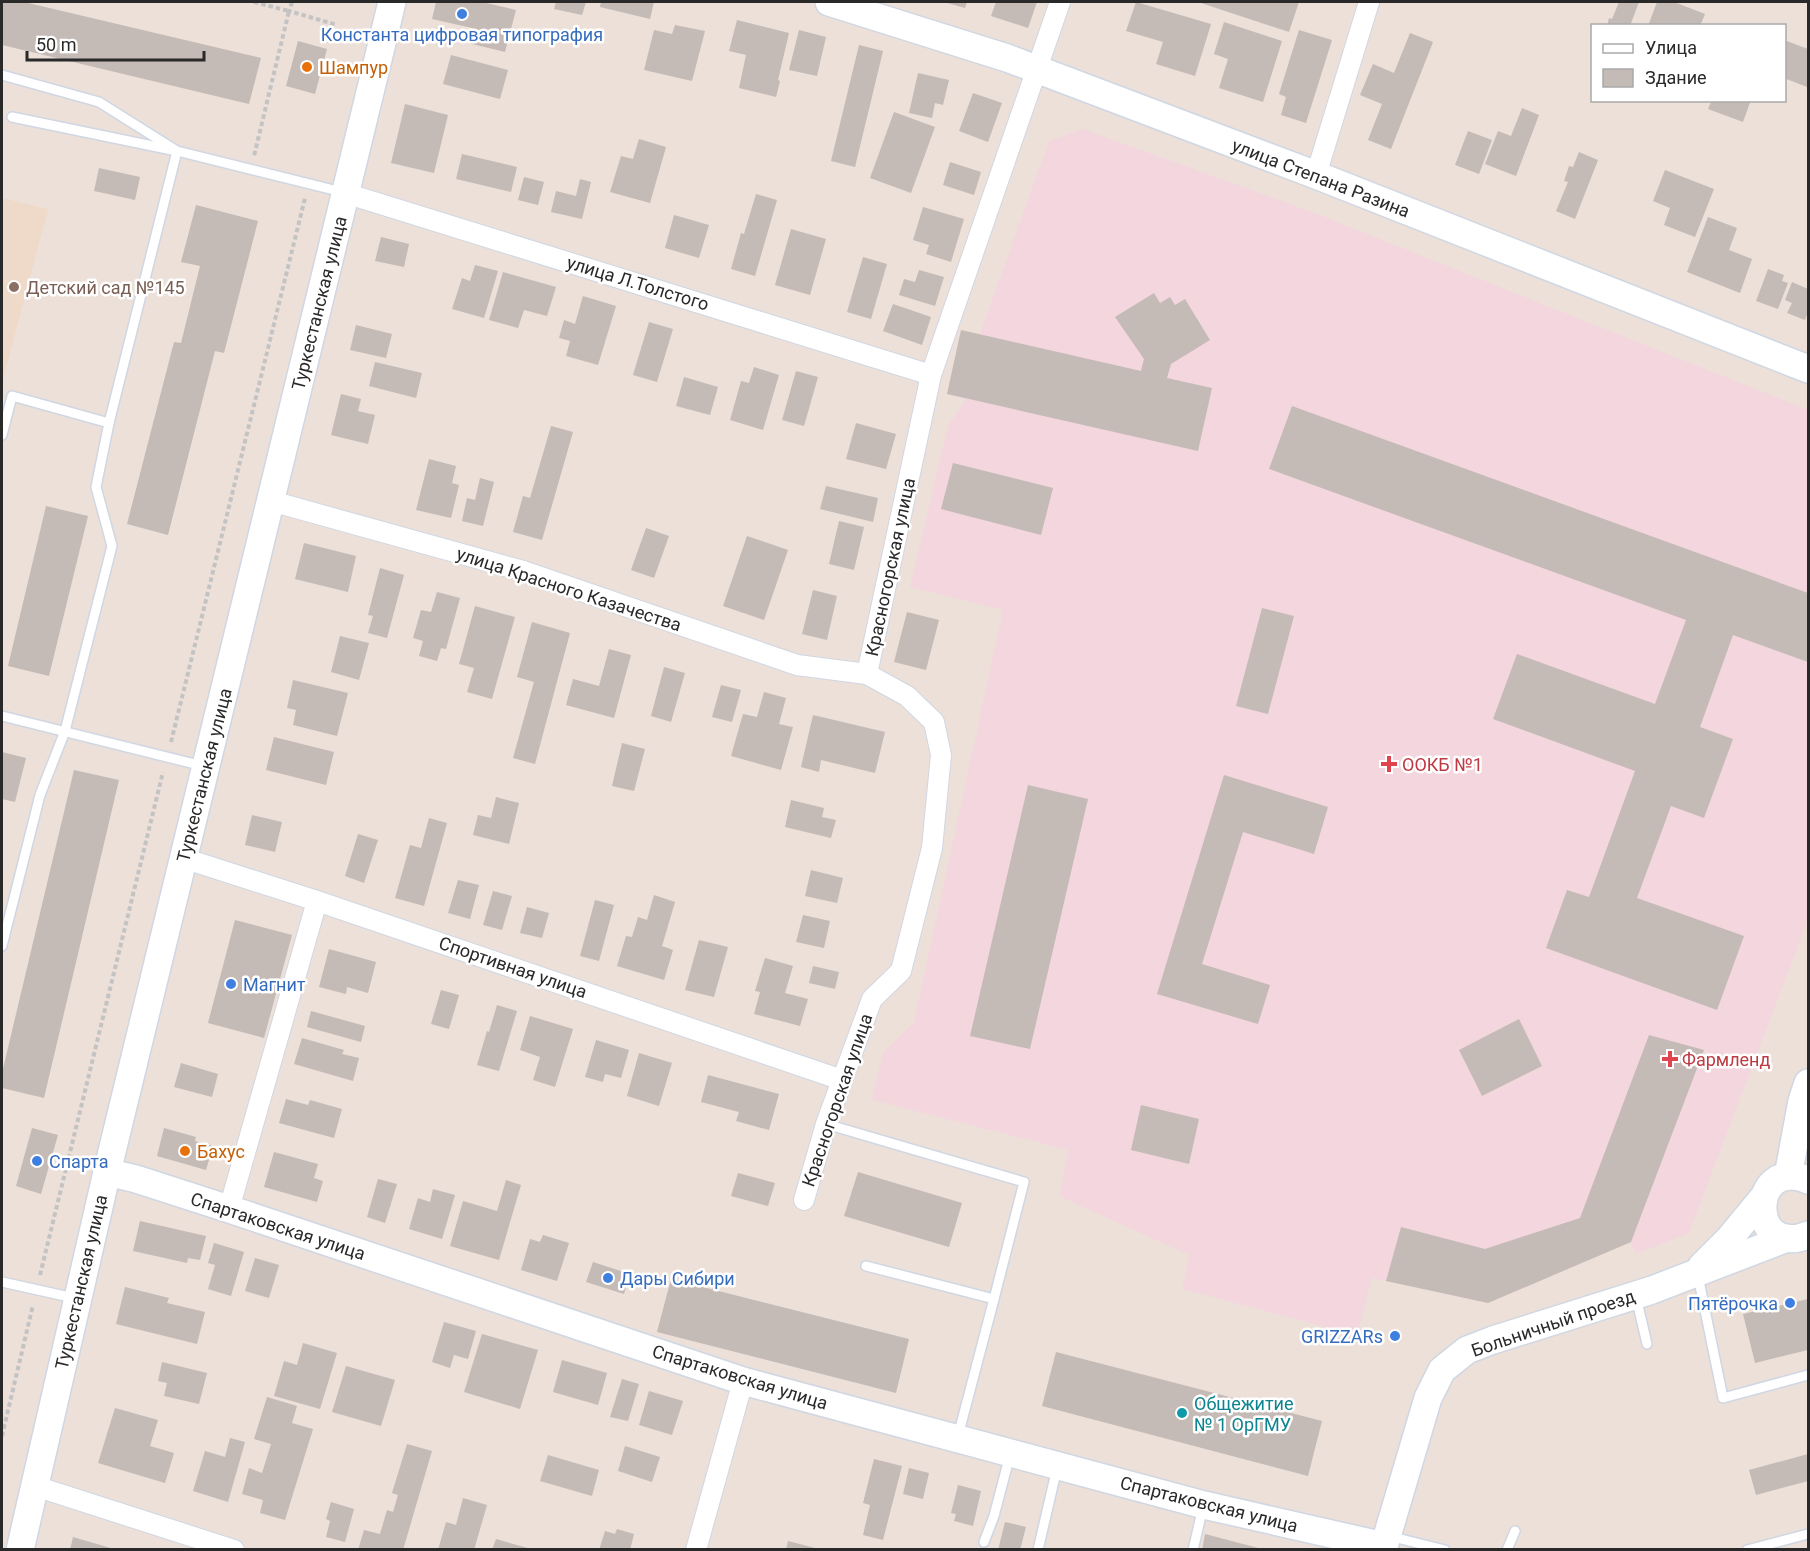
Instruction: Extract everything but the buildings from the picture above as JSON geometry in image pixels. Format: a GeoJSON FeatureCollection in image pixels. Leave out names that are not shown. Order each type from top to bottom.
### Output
{"type":"FeatureCollection","features":[{"type":"Feature","properties":{"kind":"main road","name":"Туркестанская улица"},"geometry":{"type":"LineString","coordinates":[[20,1550],[106,1172],[392,2]]}},
{"type":"Feature","properties":{"kind":"main road","name":"улица Степана Разина"},"geometry":{"type":"LineString","coordinates":[[829,2],[1007,58],[1809,369]]}},
{"type":"Feature","properties":{"kind":"main road"},"geometry":{"type":"LineString","coordinates":[[1798,1178],[1802,1101],[1809,1083]]}},
{"type":"Feature","properties":{"kind":"main road","name":"Спартаковская улица"},"geometry":{"type":"LineString","coordinates":[[106,1172],[136,1179],[229,1209],[743,1381],[1204,1505],[1384,1544]]}},
{"type":"Feature","properties":{"kind":"main road","name":"Больничный проезд"},"geometry":{"type":"LineString","coordinates":[[1697,1271],[1729,1239],[1762,1199],[1768,1188],[1777,1180],[1798,1178]]}},
{"type":"Feature","properties":{"kind":"main road"},"geometry":{"type":"LineString","coordinates":[[1762,1199],[1762,1214],[1768,1227],[1774,1232],[1798,1237]]}},
{"type":"Feature","properties":{"kind":"main road","name":"Больничный проезд"},"geometry":{"type":"LineString","coordinates":[[1384,1544],[1428,1398],[1442,1370],[1467,1350],[1636,1295],[1697,1271],[1798,1237]]}},
{"type":"Feature","properties":{"kind":"street","name":"Красногорская улица"},"geometry":{"type":"LineString","coordinates":[[804,1200],[826,1124],[872,999],[901,971],[932,848],[941,755],[934,722],[907,696],[867,674],[931,375],[1060,2]]}},
{"type":"Feature","properties":{"kind":"street"},"geometry":{"type":"LineString","coordinates":[[1316,176],[1370,2]]}},
{"type":"Feature","properties":{"kind":"street","name":"улица Л.Толстого"},"geometry":{"type":"LineString","coordinates":[[345,193],[931,375]]}},
{"type":"Feature","properties":{"kind":"street","name":"улица Красного Казачества"},"geometry":{"type":"LineString","coordinates":[[271,501],[523,571],[797,665],[867,674]]}},
{"type":"Feature","properties":{"kind":"street","name":"Спортивная улица"},"geometry":{"type":"LineString","coordinates":[[183,858],[317,901],[842,1080]]}},
{"type":"Feature","properties":{"kind":"street"},"geometry":{"type":"LineString","coordinates":[[229,1209],[317,901]]}},
{"type":"Feature","properties":{"kind":"street"},"geometry":{"type":"LineString","coordinates":[[696,1550],[743,1381]]}},
{"type":"Feature","properties":{"kind":"street"},"geometry":{"type":"LineString","coordinates":[[35,1486],[234,1550]]}},
{"type":"Feature","properties":{"kind":"lane"},"geometry":{"type":"LineString","coordinates":[[2,75],[99,102],[177,151]]}},
{"type":"Feature","properties":{"kind":"lane"},"geometry":{"type":"LineString","coordinates":[[12,117],[177,151],[345,193]]}},
{"type":"Feature","properties":{"kind":"lane"},"geometry":{"type":"LineString","coordinates":[[2,946],[40,795],[65,731],[112,546],[96,487],[109,423],[177,151]]}},
{"type":"Feature","properties":{"kind":"lane"},"geometry":{"type":"LineString","coordinates":[[2,435],[12,396],[109,423]]}},
{"type":"Feature","properties":{"kind":"lane"},"geometry":{"type":"LineString","coordinates":[[2,716],[206,767]]}},
{"type":"Feature","properties":{"kind":"lane"},"geometry":{"type":"LineString","coordinates":[[826,1124],[1024,1182],[957,1438]]}},
{"type":"Feature","properties":{"kind":"lane"},"geometry":{"type":"LineString","coordinates":[[866,1266],[994,1299]]}},
{"type":"Feature","properties":{"kind":"lane"},"geometry":{"type":"LineString","coordinates":[[1697,1271],[1723,1398],[1809,1375]]}},
{"type":"Feature","properties":{"kind":"lane"},"geometry":{"type":"LineString","coordinates":[[2,1282],[76,1298]]}},
{"type":"Feature","properties":{"kind":"lane"},"geometry":{"type":"LineString","coordinates":[[1636,1295],[1647,1344]]}},
{"type":"Feature","properties":{"kind":"lane"},"geometry":{"type":"LineString","coordinates":[[984,1542],[994,1516],[1010,1452]]}},
{"type":"Feature","properties":{"kind":"lane"},"geometry":{"type":"LineString","coordinates":[[1038,1550],[1058,1465]]}},
{"type":"Feature","properties":{"kind":"lane"},"geometry":{"type":"LineString","coordinates":[[1193,1550],[1204,1505]]}},
{"type":"Feature","properties":{"kind":"lane"},"geometry":{"type":"LineString","coordinates":[[1507,1550],[1515,1531]]}},
{"type":"Feature","properties":{"kind":"lane"},"geometry":{"type":"LineString","coordinates":[[1747,1550],[1809,1534]]}},
{"type":"Feature","properties":{"kind":"lane"},"geometry":{"type":"LineString","coordinates":[[1384,1544],[1445,1550]]}},
{"type":"Feature","properties":{"kind":"path"},"geometry":{"type":"LineString","coordinates":[[254,2],[337,24]]}},
{"type":"Feature","properties":{"kind":"path"},"geometry":{"type":"LineString","coordinates":[[251,168],[292,2]]}},
{"type":"Feature","properties":{"kind":"path"},"geometry":{"type":"LineString","coordinates":[[2,1436],[308,183]]}},
{"type":"Feature","properties":{"kind":"shaded area","name":"ООКБ №1"},"geometry":{"type":"Polygon","coordinates":[[[1083,129],[1312,212],[1808,410],[1808,919],[1689,1233],[1636,1254],[1631,1242],[1488,1303],[1372,1278],[1357,1335],[1182,1289],[1189,1255],[1059,1196],[1069,1150],[872,1100],[883,1053],[914,1022],[1003,610],[910,587],[948,426],[966,399],[947,394],[961,331],[980,334],[1049,141],[1083,129]]]}},
{"type":"Feature","properties":{"kind":"shaded area","name":"Детский сад №145"},"geometry":{"type":"Polygon","coordinates":[[[2,198],[48,209],[2,383],[2,198]]]}},
{"type":"Feature","properties":{"kind":"place","name":"Константа цифровая типография"},"geometry":{"type":"Point","coordinates":[462,14]}},
{"type":"Feature","properties":{"kind":"place","name":"Шампур"},"geometry":{"type":"Point","coordinates":[307,67]}},
{"type":"Feature","properties":{"kind":"place","name":"Детский сад №145"},"geometry":{"type":"Point","coordinates":[14,287]}},
{"type":"Feature","properties":{"kind":"place","name":"ООКБ №1"},"geometry":{"type":"Point","coordinates":[1389,764]}},
{"type":"Feature","properties":{"kind":"place","name":"Магнит"},"geometry":{"type":"Point","coordinates":[231,984]}},
{"type":"Feature","properties":{"kind":"place","name":"Фармленд"},"geometry":{"type":"Point","coordinates":[1670,1059]}},
{"type":"Feature","properties":{"kind":"place","name":"Бахус"},"geometry":{"type":"Point","coordinates":[185,1151]}},
{"type":"Feature","properties":{"kind":"place","name":"Спарта"},"geometry":{"type":"Point","coordinates":[37,1161]}},
{"type":"Feature","properties":{"kind":"place","name":"Дары Сибири"},"geometry":{"type":"Point","coordinates":[608,1278]}},
{"type":"Feature","properties":{"kind":"place","name":"Пятёрочка"},"geometry":{"type":"Point","coordinates":[1790,1303]}},
{"type":"Feature","properties":{"kind":"place","name":"GRIZZARs"},"geometry":{"type":"Point","coordinates":[1395,1336]}},
{"type":"Feature","properties":{"kind":"place","name":"Общежитие № 1 ОрГМУ"},"geometry":{"type":"Point","coordinates":[1182,1413]}}]}
